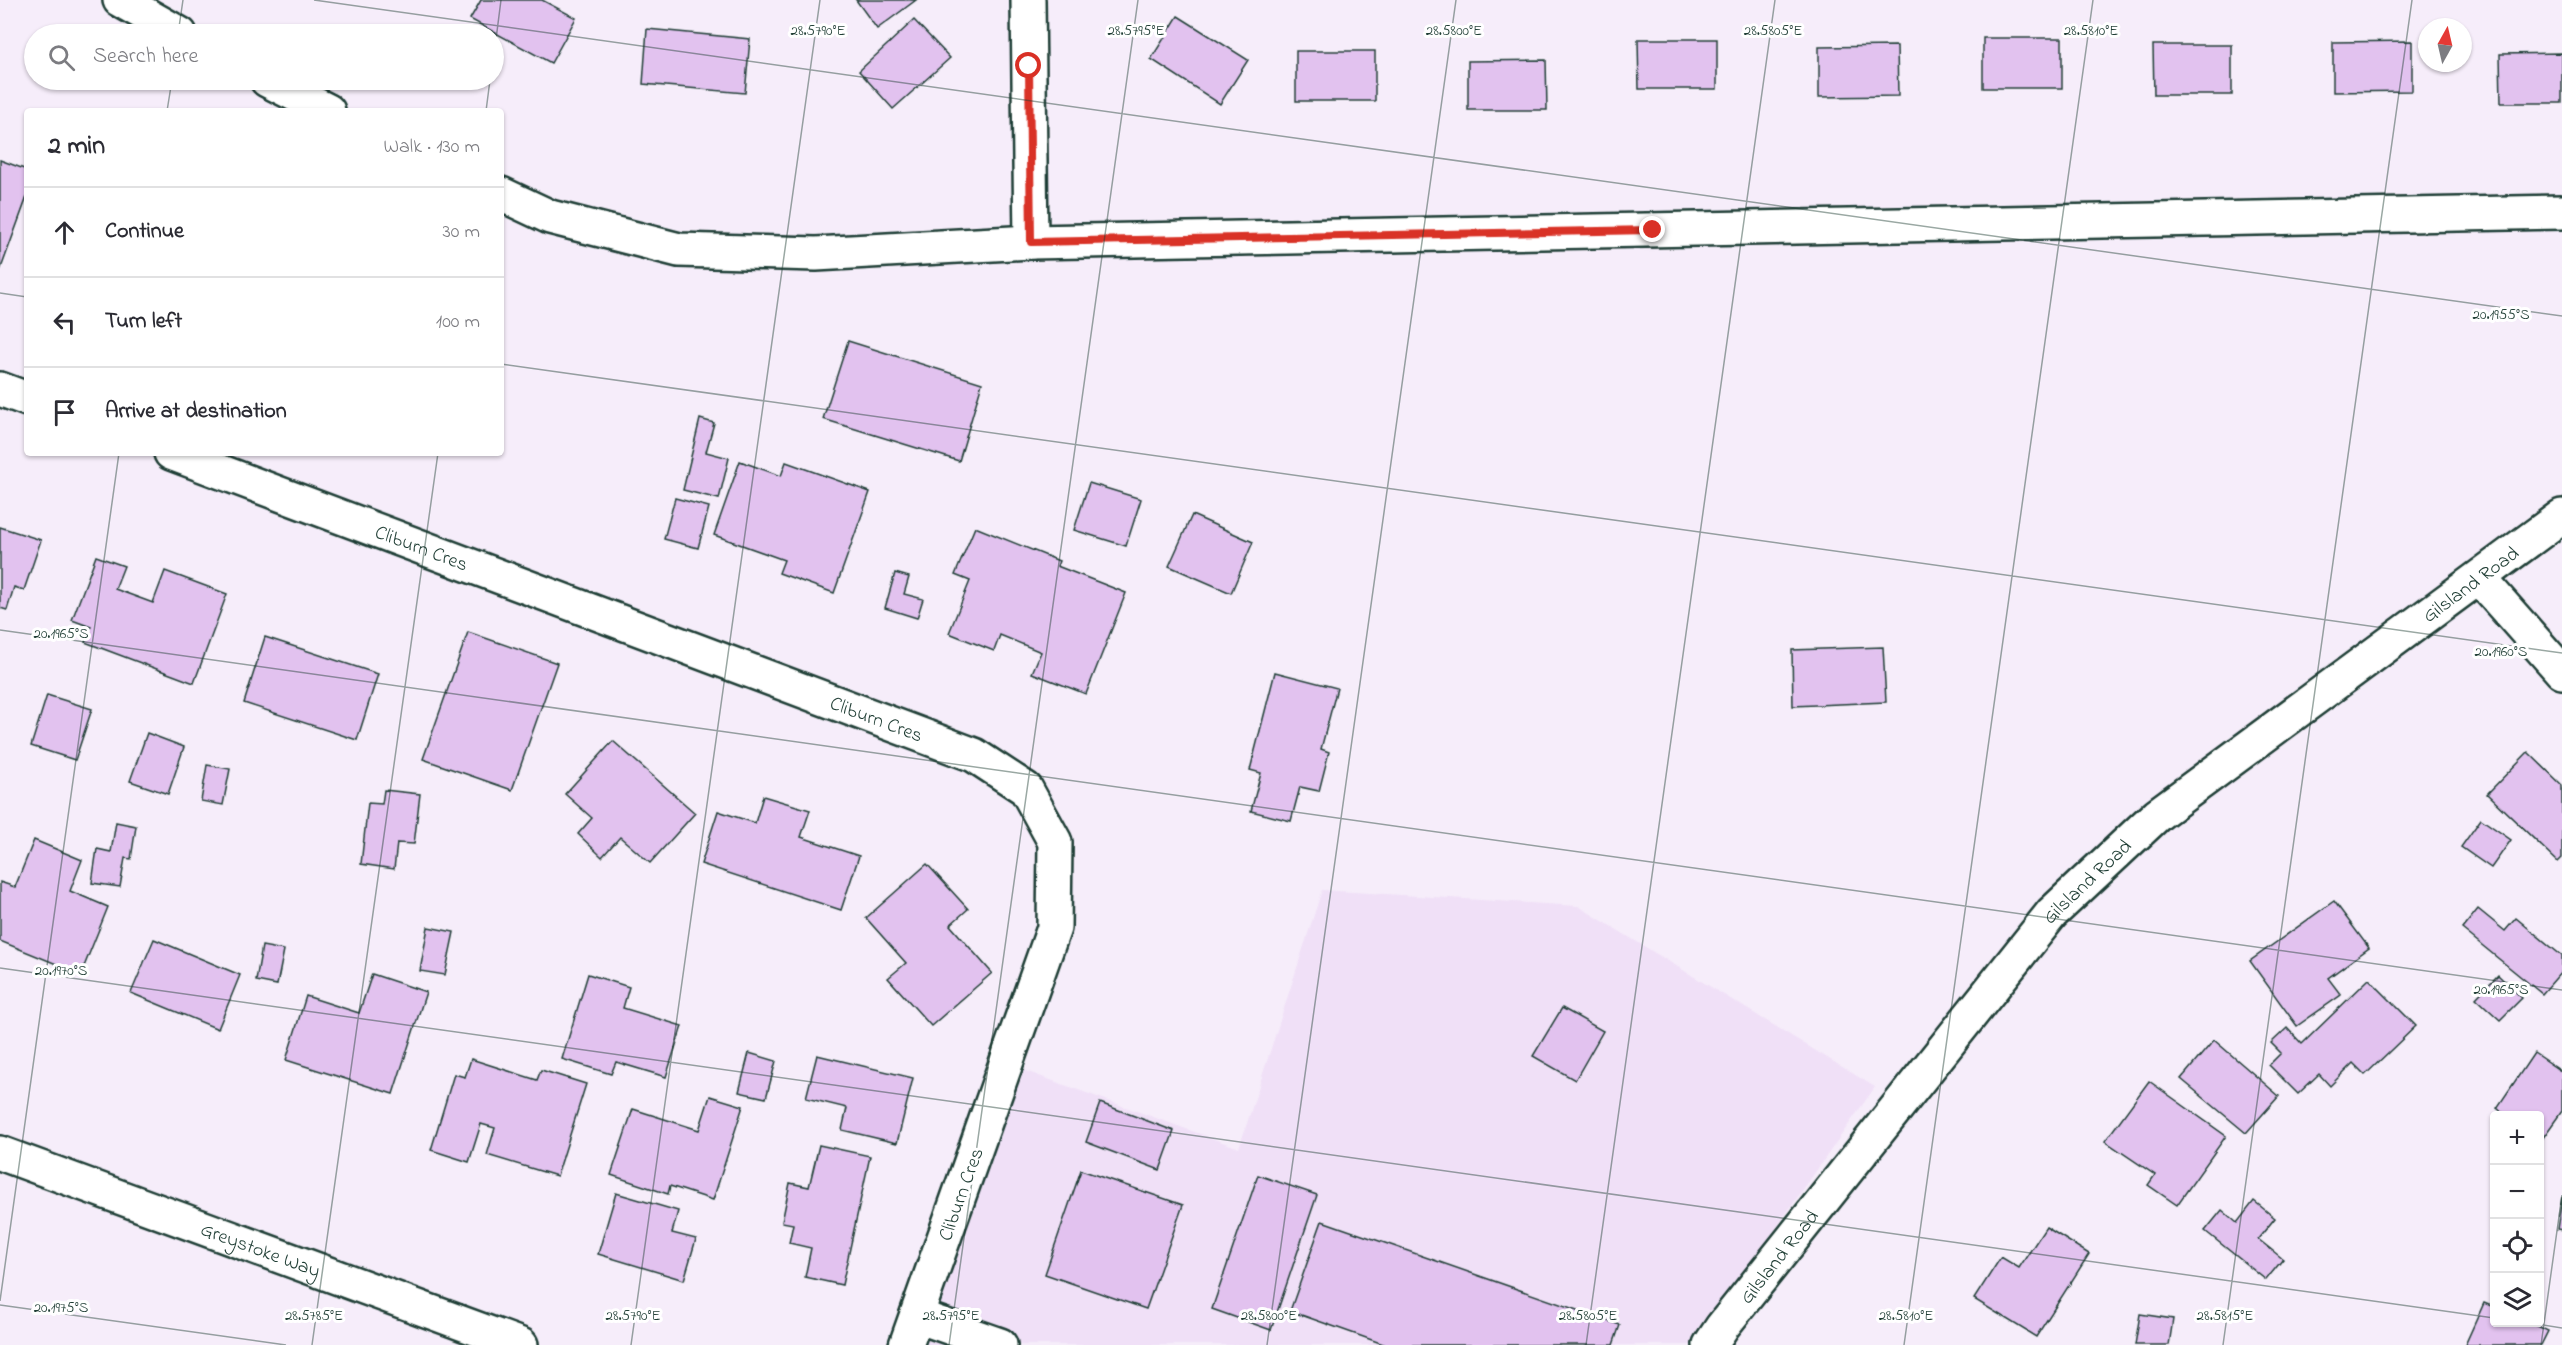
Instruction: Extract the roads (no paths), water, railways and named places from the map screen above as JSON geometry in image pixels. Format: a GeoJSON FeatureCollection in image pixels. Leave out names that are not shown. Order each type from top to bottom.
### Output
{"type":"FeatureCollection","features":[{"type":"Feature","properties":{"kind":"street"},"geometry":{"type":"LineString","coordinates":[[120,0],[162,24]]}},
{"type":"Feature","properties":{"kind":"street"},"geometry":{"type":"LineString","coordinates":[[1028,0],[1031,242]]}},
{"type":"Feature","properties":{"kind":"street"},"geometry":{"type":"LineString","coordinates":[[287,90],[322,108]]}},
{"type":"Feature","properties":{"kind":"street"},"geometry":{"type":"LineString","coordinates":[[504,195],[550,217],[680,250],[816,254],[1031,242],[2562,212]]}},
{"type":"Feature","properties":{"kind":"street"},"geometry":{"type":"LineString","coordinates":[[0,389],[24,398]]}},
{"type":"Feature","properties":{"kind":"street","name":"Cliburn Cres"},"geometry":{"type":"LineString","coordinates":[[179,456],[974,755],[1026,789],[1055,842],[1054,928],[912,1330]]}},
{"type":"Feature","properties":{"kind":"street","name":"Gilsland Road"},"geometry":{"type":"LineString","coordinates":[[1710,1345],[2052,913],[2158,814],[2562,516]]}},
{"type":"Feature","properties":{"kind":"street"},"geometry":{"type":"LineString","coordinates":[[2479,578],[2562,672]]}},
{"type":"Feature","properties":{"kind":"street","name":"Greystoke Way"},"geometry":{"type":"LineString","coordinates":[[0,1153],[521,1345]]}},
{"type":"Feature","properties":{"kind":"street"},"geometry":{"type":"LineString","coordinates":[[912,1330],[1000,1345]]}}]}
